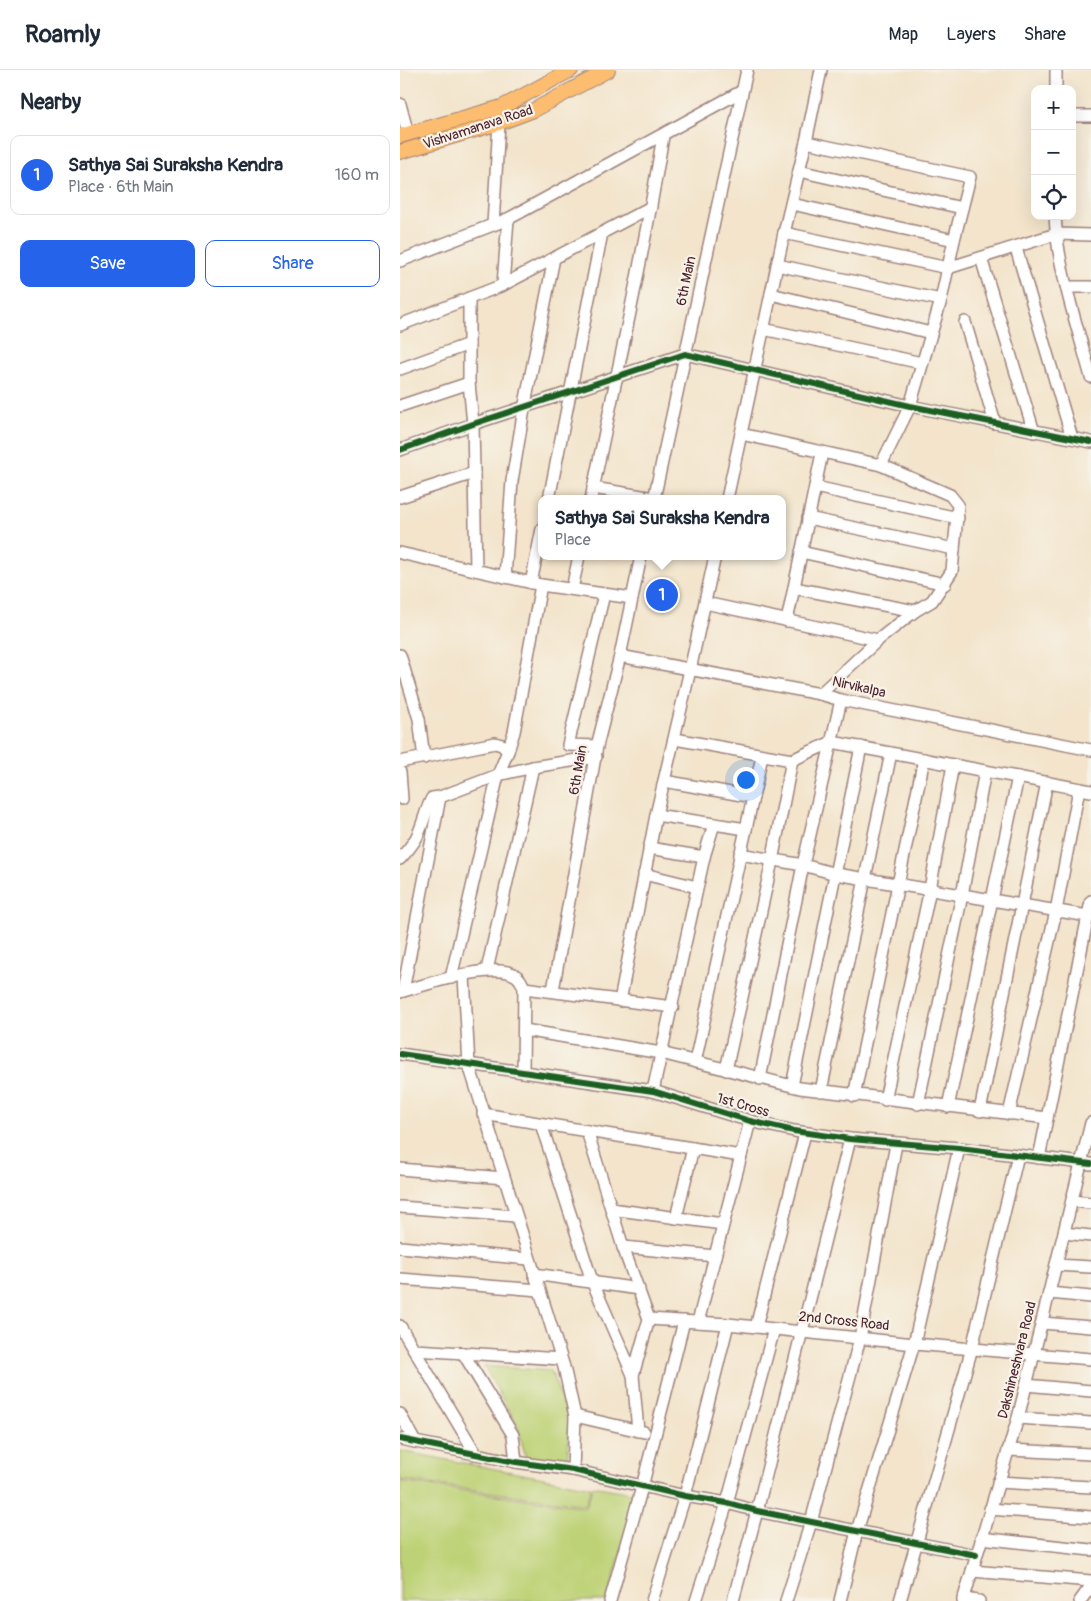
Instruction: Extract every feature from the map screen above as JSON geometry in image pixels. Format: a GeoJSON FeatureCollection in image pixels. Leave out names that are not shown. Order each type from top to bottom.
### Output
{"type":"FeatureCollection","features":[{"type":"Feature","properties":{"kind":"main road","name":"Vishvamanava Road"},"geometry":{"type":"LineString","coordinates":[[404,135],[502,106],[571,70]]}},
{"type":"Feature","properties":{"kind":"main road","name":"Vishvamanava Road"},"geometry":{"type":"LineString","coordinates":[[400,152],[499,123],[534,110],[608,70]]}},
{"type":"Feature","properties":{"kind":"street","name":"6th Main"},"geometry":{"type":"LineString","coordinates":[[655,495],[747,70]]}},
{"type":"Feature","properties":{"kind":"street"},"geometry":{"type":"LineString","coordinates":[[728,495],[821,70]]}},
{"type":"Feature","properties":{"kind":"street"},"geometry":{"type":"LineString","coordinates":[[1056,70],[1056,85]]}},
{"type":"Feature","properties":{"kind":"street"},"geometry":{"type":"LineString","coordinates":[[400,261],[508,219],[663,136],[742,91]]}},
{"type":"Feature","properties":{"kind":"street"},"geometry":{"type":"LineString","coordinates":[[400,104],[404,135]]}},
{"type":"Feature","properties":{"kind":"street"},"geometry":{"type":"LineString","coordinates":[[1076,116],[1091,116]]}},
{"type":"Feature","properties":{"kind":"street"},"geometry":{"type":"LineString","coordinates":[[493,225],[499,123]]}},
{"type":"Feature","properties":{"kind":"street"},"geometry":{"type":"LineString","coordinates":[[617,495],[592,493],[618,377],[663,136]]}},
{"type":"Feature","properties":{"kind":"street"},"geometry":{"type":"LineString","coordinates":[[806,142],[970,177],[941,300],[910,406],[881,465]]}},
{"type":"Feature","properties":{"kind":"street"},"geometry":{"type":"LineString","coordinates":[[799,171],[962,208]]}},
{"type":"Feature","properties":{"kind":"street"},"geometry":{"type":"LineString","coordinates":[[792,204],[954,240]]}},
{"type":"Feature","properties":{"kind":"street"},"geometry":{"type":"LineString","coordinates":[[400,325],[503,285],[651,207]]}},
{"type":"Feature","properties":{"kind":"street"},"geometry":{"type":"LineString","coordinates":[[503,285],[508,219]]}},
{"type":"Feature","properties":{"kind":"street"},"geometry":{"type":"LineString","coordinates":[[1056,220],[1056,234],[1067,287],[1091,377]]}},
{"type":"Feature","properties":{"kind":"street"},"geometry":{"type":"LineString","coordinates":[[549,495],[602,233]]}},
{"type":"Feature","properties":{"kind":"street"},"geometry":{"type":"LineString","coordinates":[[784,233],[948,268],[1056,234],[1091,234]]}},
{"type":"Feature","properties":{"kind":"street"},"geometry":{"type":"LineString","coordinates":[[1016,248],[1072,438]]}},
{"type":"Feature","properties":{"kind":"street"},"geometry":{"type":"LineString","coordinates":[[505,577],[512,481],[524,408],[554,258]]}},
{"type":"Feature","properties":{"kind":"street"},"geometry":{"type":"LineString","coordinates":[[981,258],[1034,432]]}},
{"type":"Feature","properties":{"kind":"street"},"geometry":{"type":"LineString","coordinates":[[777,264],[941,300]]}},
{"type":"Feature","properties":{"kind":"street"},"geometry":{"type":"LineString","coordinates":[[1067,287],[1091,287]]}},
{"type":"Feature","properties":{"kind":"street"},"geometry":{"type":"LineString","coordinates":[[771,294],[931,332]]}},
{"type":"Feature","properties":{"kind":"street"},"geometry":{"type":"LineString","coordinates":[[470,298],[469,383],[473,424],[476,570]]}},
{"type":"Feature","properties":{"kind":"street"},"geometry":{"type":"LineString","coordinates":[[965,322],[995,423]]}},
{"type":"Feature","properties":{"kind":"street"},"geometry":{"type":"LineString","coordinates":[[763,329],[922,363]]}},
{"type":"Feature","properties":{"kind":"street"},"geometry":{"type":"LineString","coordinates":[[400,368],[470,344]]}},
{"type":"Feature","properties":{"kind":"street"},"geometry":{"type":"LineString","coordinates":[[400,450],[685,354],[910,406],[1091,442]]}},
{"type":"Feature","properties":{"kind":"street"},"geometry":{"type":"LineString","coordinates":[[400,406],[469,383]]}},
{"type":"Feature","properties":{"kind":"street"},"geometry":{"type":"LineString","coordinates":[[741,434],[881,465],[950,495],[958,506],[952,571],[932,601],[878,640],[820,694]]}},
{"type":"Feature","properties":{"kind":"street"},"geometry":{"type":"LineString","coordinates":[[787,620],[822,453]]}},
{"type":"Feature","properties":{"kind":"street"},"geometry":{"type":"LineString","coordinates":[[400,497],[474,473]]}},
{"type":"Feature","properties":{"kind":"street"},"geometry":{"type":"LineString","coordinates":[[815,487],[958,518]]}},
{"type":"Feature","properties":{"kind":"street"},"geometry":{"type":"LineString","coordinates":[[808,518],[954,549]]}},
{"type":"Feature","properties":{"kind":"street"},"geometry":{"type":"LineString","coordinates":[[801,552],[944,584]]}},
{"type":"Feature","properties":{"kind":"street"},"geometry":{"type":"LineString","coordinates":[[400,553],[536,584],[632,598]]}},
{"type":"Feature","properties":{"kind":"street"},"geometry":{"type":"LineString","coordinates":[[451,978],[498,775],[514,732],[539,560]]}},
{"type":"Feature","properties":{"kind":"street"},"geometry":{"type":"LineString","coordinates":[[572,589],[578,560]]}},
{"type":"Feature","properties":{"kind":"street","name":"6th Main"},"geometry":{"type":"LineString","coordinates":[[553,990],[596,752],[620,656],[640,560]]}},
{"type":"Feature","properties":{"kind":"street"},"geometry":{"type":"LineString","coordinates":[[620,1001],[656,815],[714,560]]}},
{"type":"Feature","properties":{"kind":"street"},"geometry":{"type":"LineString","coordinates":[[794,588],[915,612]]}},
{"type":"Feature","properties":{"kind":"street"},"geometry":{"type":"LineString","coordinates":[[596,752],[568,745],[604,594]]}},
{"type":"Feature","properties":{"kind":"street"},"geometry":{"type":"LineString","coordinates":[[705,603],[878,640]]}},
{"type":"Feature","properties":{"kind":"street"},"geometry":{"type":"LineString","coordinates":[[400,655],[405,685],[419,719],[424,758]]}},
{"type":"Feature","properties":{"kind":"street","name":"Nirvikalpa"},"geometry":{"type":"LineString","coordinates":[[620,656],[820,694],[841,700],[1091,750]]}},
{"type":"Feature","properties":{"kind":"street"},"geometry":{"type":"LineString","coordinates":[[760,1079],[803,865],[841,700]]}},
{"type":"Feature","properties":{"kind":"street"},"geometry":{"type":"LineString","coordinates":[[674,740],[792,760],[832,742],[1091,791]]}},
{"type":"Feature","properties":{"kind":"street"},"geometry":{"type":"LineString","coordinates":[[400,762],[495,743],[502,745],[508,751]]}},
{"type":"Feature","properties":{"kind":"street"},"geometry":{"type":"LineString","coordinates":[[792,1086],[861,748]]}},
{"type":"Feature","properties":{"kind":"street"},"geometry":{"type":"LineString","coordinates":[[400,859],[409,850],[419,834],[427,806],[432,798],[440,797],[498,775],[596,752]]}},
{"type":"Feature","properties":{"kind":"street"},"geometry":{"type":"LineString","coordinates":[[821,1091],[892,753]]}},
{"type":"Feature","properties":{"kind":"street"},"geometry":{"type":"LineString","coordinates":[[695,1062],[762,756]]}},
{"type":"Feature","properties":{"kind":"street"},"geometry":{"type":"LineString","coordinates":[[854,1096],[924,759]]}},
{"type":"Feature","properties":{"kind":"street"},"geometry":{"type":"LineString","coordinates":[[726,1070],[792,760]]}},
{"type":"Feature","properties":{"kind":"street"},"geometry":{"type":"LineString","coordinates":[[885,1100],[930,889],[953,764]]}},
{"type":"Feature","properties":{"kind":"street"},"geometry":{"type":"LineString","coordinates":[[487,970],[533,767]]}},
{"type":"Feature","properties":{"kind":"street"},"geometry":{"type":"LineString","coordinates":[[918,1104],[986,771]]}},
{"type":"Feature","properties":{"kind":"street"},"geometry":{"type":"LineString","coordinates":[[400,772],[402,798]]}},
{"type":"Feature","properties":{"kind":"street"},"geometry":{"type":"LineString","coordinates":[[948,1107],[1018,777]]}},
{"type":"Feature","properties":{"kind":"street"},"geometry":{"type":"LineString","coordinates":[[664,781],[753,797]]}},
{"type":"Feature","properties":{"kind":"street"},"geometry":{"type":"LineString","coordinates":[[980,1111],[1047,782]]}},
{"type":"Feature","properties":{"kind":"street"},"geometry":{"type":"LineString","coordinates":[[1009,1114],[1056,911],[1079,788]]}},
{"type":"Feature","properties":{"kind":"street"},"geometry":{"type":"LineString","coordinates":[[440,797],[402,991],[487,970],[513,974],[520,980],[524,988],[524,1072]]}},
{"type":"Feature","properties":{"kind":"street"},"geometry":{"type":"LineString","coordinates":[[656,815],[746,829]]}},
{"type":"Feature","properties":{"kind":"street"},"geometry":{"type":"LineString","coordinates":[[653,1091],[697,887],[714,824]]}},
{"type":"Feature","properties":{"kind":"street"},"geometry":{"type":"LineString","coordinates":[[649,848],[704,857]]}},
{"type":"Feature","properties":{"kind":"street"},"geometry":{"type":"LineString","coordinates":[[740,854],[803,865],[836,874],[1088,916]]}},
{"type":"Feature","properties":{"kind":"street"},"geometry":{"type":"LineString","coordinates":[[644,874],[697,887]]}},
{"type":"Feature","properties":{"kind":"street"},"geometry":{"type":"LineString","coordinates":[[1039,1158],[1091,901]]}},
{"type":"Feature","properties":{"kind":"street"},"geometry":{"type":"LineString","coordinates":[[464,976],[468,1065],[561,1359],[575,1416],[573,1470]]}},
{"type":"Feature","properties":{"kind":"street"},"geometry":{"type":"LineString","coordinates":[[524,988],[553,990],[672,1007]]}},
{"type":"Feature","properties":{"kind":"street"},"geometry":{"type":"LineString","coordinates":[[524,1030],[661,1053],[760,1079],[821,1091],[1047,1118]]}},
{"type":"Feature","properties":{"kind":"street","name":"1st Cross"},"geometry":{"type":"LineString","coordinates":[[400,1054],[653,1091],[750,1121],[805,1133],[896,1144],[959,1148],[1086,1164]]}},
{"type":"Feature","properties":{"kind":"street"},"geometry":{"type":"LineString","coordinates":[[483,1114],[741,1156]]}},
{"type":"Feature","properties":{"kind":"street"},"geometry":{"type":"LineString","coordinates":[[698,1322],[750,1121]]}},
{"type":"Feature","properties":{"kind":"street","name":"Dakshineshvara Road"},"geometry":{"type":"LineString","coordinates":[[963,1600],[1018,1418],[1072,1202],[1086,1164],[1091,1123]]}},
{"type":"Feature","properties":{"kind":"street"},"geometry":{"type":"LineString","coordinates":[[541,1124],[592,1281],[632,1375],[638,1431]]}},
{"type":"Feature","properties":{"kind":"street"},"geometry":{"type":"LineString","coordinates":[[587,1131],[623,1247],[649,1319],[632,1375]]}},
{"type":"Feature","properties":{"kind":"street"},"geometry":{"type":"LineString","coordinates":[[756,1328],[805,1133]]}},
{"type":"Feature","properties":{"kind":"street"},"geometry":{"type":"LineString","coordinates":[[733,1601],[850,1139]]}},
{"type":"Feature","properties":{"kind":"street"},"geometry":{"type":"LineString","coordinates":[[786,1601],[810,1522],[860,1338],[896,1144]]}},
{"type":"Feature","properties":{"kind":"street"},"geometry":{"type":"LineString","coordinates":[[676,1218],[693,1148]]}},
{"type":"Feature","properties":{"kind":"street"},"geometry":{"type":"LineString","coordinates":[[840,1601],[857,1531],[914,1344],[959,1148]]}},
{"type":"Feature","properties":{"kind":"street"},"geometry":{"type":"LineString","coordinates":[[900,1601],[972,1348],[1018,1155]]}},
{"type":"Feature","properties":{"kind":"street"},"geometry":{"type":"LineString","coordinates":[[400,1169],[503,1178]]}},
{"type":"Feature","properties":{"kind":"street"},"geometry":{"type":"LineString","coordinates":[[1072,1202],[1091,1203]]}},
{"type":"Feature","properties":{"kind":"street"},"geometry":{"type":"LineString","coordinates":[[400,1207],[516,1216]]}},
{"type":"Feature","properties":{"kind":"street"},"geometry":{"type":"LineString","coordinates":[[611,1209],[723,1224]]}},
{"type":"Feature","properties":{"kind":"street"},"geometry":{"type":"LineString","coordinates":[[1064,1233],[1091,1236]]}},
{"type":"Feature","properties":{"kind":"street"},"geometry":{"type":"LineString","coordinates":[[400,1247],[529,1259]]}},
{"type":"Feature","properties":{"kind":"street"},"geometry":{"type":"LineString","coordinates":[[623,1247],[715,1256]]}},
{"type":"Feature","properties":{"kind":"street"},"geometry":{"type":"LineString","coordinates":[[1056,1265],[1091,1267]]}},
{"type":"Feature","properties":{"kind":"street"},"geometry":{"type":"LineString","coordinates":[[534,1274],[639,1289]]}},
{"type":"Feature","properties":{"kind":"street"},"geometry":{"type":"LineString","coordinates":[[400,1279],[539,1290]]}},
{"type":"Feature","properties":{"kind":"street"},"geometry":{"type":"LineString","coordinates":[[1049,1293],[1091,1297]]}},
{"type":"Feature","properties":{"kind":"street","name":"2nd Cross Road"},"geometry":{"type":"LineString","coordinates":[[649,1319],[728,1324],[914,1344],[1091,1358]]}},
{"type":"Feature","properties":{"kind":"street"},"geometry":{"type":"LineString","coordinates":[[610,1601],[642,1486],[684,1321]]}},
{"type":"Feature","properties":{"kind":"street"},"geometry":{"type":"LineString","coordinates":[[1042,1323],[1091,1327]]}},
{"type":"Feature","properties":{"kind":"street"},"geometry":{"type":"LineString","coordinates":[[652,1601],[684,1496],[728,1324]]}},
{"type":"Feature","properties":{"kind":"street"},"geometry":{"type":"LineString","coordinates":[[400,1326],[476,1454]]}},
{"type":"Feature","properties":{"kind":"street"},"geometry":{"type":"LineString","coordinates":[[696,1601],[727,1503],[774,1329]]}},
{"type":"Feature","properties":{"kind":"street"},"geometry":{"type":"LineString","coordinates":[[415,1350],[561,1359]]}},
{"type":"Feature","properties":{"kind":"street"},"geometry":{"type":"LineString","coordinates":[[463,1353],[513,1435],[516,1462]]}},
{"type":"Feature","properties":{"kind":"street"},"geometry":{"type":"LineString","coordinates":[[1026,1385],[1091,1391]]}},
{"type":"Feature","properties":{"kind":"street"},"geometry":{"type":"LineString","coordinates":[[400,1414],[415,1442]]}},
{"type":"Feature","properties":{"kind":"street"},"geometry":{"type":"LineString","coordinates":[[575,1416],[655,1435]]}},
{"type":"Feature","properties":{"kind":"street"},"geometry":{"type":"LineString","coordinates":[[1018,1418],[1091,1423]]}},
{"type":"Feature","properties":{"kind":"street"},"geometry":{"type":"LineString","coordinates":[[400,1440],[516,1462],[573,1470],[684,1496],[727,1503],[810,1522],[976,1555]]}},
{"type":"Feature","properties":{"kind":"street"},"geometry":{"type":"LineString","coordinates":[[1008,1450],[1091,1454]]}},
{"type":"Feature","properties":{"kind":"street"},"geometry":{"type":"LineString","coordinates":[[998,1482],[1091,1488]]}},
{"type":"Feature","properties":{"kind":"street"},"geometry":{"type":"LineString","coordinates":[[990,1509],[1091,1517]]}},
{"type":"Feature","properties":{"kind":"street"},"geometry":{"type":"LineString","coordinates":[[981,1538],[1091,1550]]}},
{"type":"Feature","properties":{"kind":"street"},"geometry":{"type":"LineString","coordinates":[[972,1571],[1091,1581]]}},
{"type":"Feature","properties":{"kind":"street"},"geometry":{"type":"LineString","coordinates":[[1080,1601],[1091,1586]]}},
{"type":"Feature","properties":{"kind":"street"},"geometry":{"type":"LineString","coordinates":[[963,1600],[979,1601]]}},
{"type":"Feature","properties":{"kind":"green space"},"geometry":{"type":"Polygon","coordinates":[[[484,1366],[551,1371],[570,1422],[567,1464],[526,1458],[517,1425],[484,1366]]]}},
{"type":"Feature","properties":{"kind":"green space"},"geometry":{"type":"Polygon","coordinates":[[[400,1451],[591,1487],[586,1505],[400,1480],[400,1451]]]}},
{"type":"Feature","properties":{"kind":"green space"},"geometry":{"type":"Polygon","coordinates":[[[400,1482],[586,1507],[593,1486],[638,1494],[607,1601],[400,1601],[400,1482]]]}},
{"type":"Feature","properties":{"kind":"cycle path"},"geometry":{"type":"LineString","coordinates":[[400,450],[685,354],[910,406],[1091,442]]}},
{"type":"Feature","properties":{"kind":"cycle path"},"geometry":{"type":"LineString","coordinates":[[400,1054],[653,1091],[750,1121],[794,1131],[850,1139],[959,1148],[1091,1164]]}},
{"type":"Feature","properties":{"kind":"cycle path"},"geometry":{"type":"LineString","coordinates":[[400,1439],[516,1462],[573,1470],[685,1496],[976,1555]]}},
{"type":"Feature","properties":{"kind":"place","name":"Sathya Sai Suraksha Kendra"},"geometry":{"type":"Point","coordinates":[662,595]}}]}
